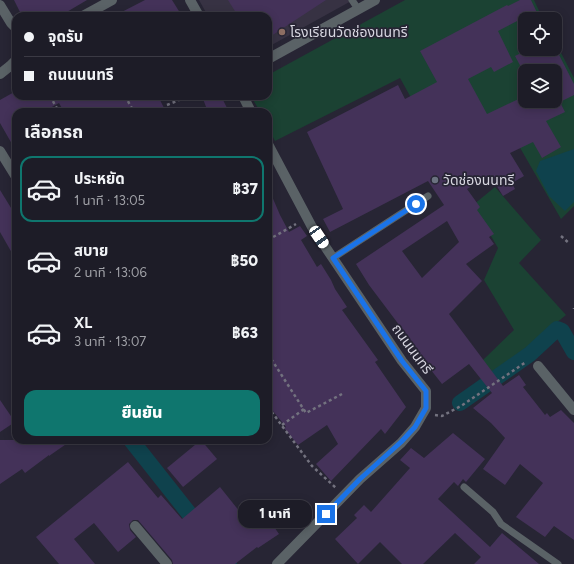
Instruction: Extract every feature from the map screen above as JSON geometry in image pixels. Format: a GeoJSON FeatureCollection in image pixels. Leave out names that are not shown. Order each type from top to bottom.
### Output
{"type":"FeatureCollection","features":[{"type":"Feature","properties":{"kind":"street"},"geometry":{"type":"LineString","coordinates":[[90,12],[112,0]]}},
{"type":"Feature","properties":{"kind":"street"},"geometry":{"type":"LineString","coordinates":[[190,0],[197,12]]}},
{"type":"Feature","properties":{"kind":"street"},"geometry":{"type":"LineString","coordinates":[[272,57],[375,0]]}},
{"type":"Feature","properties":{"kind":"street"},"geometry":{"type":"LineString","coordinates":[[0,5],[12,24]]}},
{"type":"Feature","properties":{"kind":"street"},"geometry":{"type":"LineString","coordinates":[[0,74],[12,64]]}},
{"type":"Feature","properties":{"kind":"street"},"geometry":{"type":"LineString","coordinates":[[0,152],[12,171]]}},
{"type":"Feature","properties":{"kind":"street","name":"ถนนนนทรี"},"geometry":{"type":"LineString","coordinates":[[272,152],[307,218],[402,361],[426,391],[426,408],[415,427],[401,442],[360,479],[277,564]]}},
{"type":"Feature","properties":{"kind":"street"},"geometry":{"type":"LineString","coordinates":[[538,366],[574,410]]}},
{"type":"Feature","properties":{"kind":"street"},"geometry":{"type":"LineString","coordinates":[[135,526],[167,564]]}},
{"type":"Feature","properties":{"kind":"lane"},"geometry":{"type":"LineString","coordinates":[[352,0],[358,9]]}},
{"type":"Feature","properties":{"kind":"lane"},"geometry":{"type":"LineString","coordinates":[[333,258],[428,196]]}},
{"type":"Feature","properties":{"kind":"lane"},"geometry":{"type":"LineString","coordinates":[[464,487],[493,512],[501,524],[558,564]]}},
{"type":"Feature","properties":{"kind":"path"},"geometry":{"type":"LineString","coordinates":[[167,105],[179,100]]}},
{"type":"Feature","properties":{"kind":"path"},"geometry":{"type":"LineString","coordinates":[[272,238],[307,218]]}},
{"type":"Feature","properties":{"kind":"path"},"geometry":{"type":"LineString","coordinates":[[561,236],[570,244]]}},
{"type":"Feature","properties":{"kind":"path"},"geometry":{"type":"LineString","coordinates":[[423,414],[442,416],[461,406],[533,357],[538,366]]}},
{"type":"Feature","properties":{"kind":"path"},"geometry":{"type":"LineString","coordinates":[[272,360],[306,413],[342,394]]}},
{"type":"Feature","properties":{"kind":"path"},"geometry":{"type":"LineString","coordinates":[[282,426],[304,410]]}},
{"type":"Feature","properties":{"kind":"path"},"geometry":{"type":"LineString","coordinates":[[272,412],[312,466],[344,495]]}},
{"type":"Feature","properties":{"kind":"shaded area","name":"โรงเรียนวัดช่องนนทรี"},"geometry":{"type":"Polygon","coordinates":[[[199,0],[353,0],[272,45],[272,12],[206,12],[199,0]]]}},
{"type":"Feature","properties":{"kind":"green space"},"geometry":{"type":"Polygon","coordinates":[[[405,0],[534,0],[540,12],[518,12],[518,56],[562,56],[562,55],[574,78],[574,206],[561,219],[515,139],[444,157],[400,78],[275,141],[272,135],[272,108],[258,108],[253,100],[272,100],[272,73],[405,0]]]}},
{"type":"Feature","properties":{"kind":"green space"},"geometry":{"type":"Polygon","coordinates":[[[495,187],[541,240],[519,263],[566,315],[493,374],[483,360],[514,330],[484,280],[498,248],[473,205],[495,187]]]}},
{"type":"Feature","properties":{"kind":"water"},"geometry":{"type":"Polygon","coordinates":[[[574,149],[574,202],[565,211],[549,196],[536,171],[540,161],[574,149]]]}},
{"type":"Feature","properties":{"kind":"building"},"geometry":{"type":"Polygon","coordinates":[[[14,0],[87,0],[67,12],[20,12],[14,0]]]}},
{"type":"Feature","properties":{"kind":"building"},"geometry":{"type":"Polygon","coordinates":[[[145,0],[172,0],[180,12],[122,12],[145,0]]]}},
{"type":"Feature","properties":{"kind":"building"},"geometry":{"type":"Polygon","coordinates":[[[228,0],[326,0],[272,35],[272,12],[236,12],[228,0]]]}},
{"type":"Feature","properties":{"kind":"building"},"geometry":{"type":"Polygon","coordinates":[[[520,0],[531,0],[537,12],[518,12],[518,21],[498,31],[513,62],[494,72],[491,67],[468,79],[487,114],[518,99],[518,108],[562,108],[562,106],[565,112],[546,121],[561,147],[542,158],[533,142],[510,153],[524,176],[512,183],[515,189],[503,196],[490,175],[467,189],[480,207],[477,210],[494,234],[489,237],[494,244],[466,264],[482,281],[449,314],[503,386],[519,375],[526,385],[523,387],[545,415],[547,413],[550,417],[561,410],[574,423],[574,540],[554,526],[545,537],[516,517],[543,483],[520,464],[505,485],[483,469],[505,438],[491,423],[473,408],[492,393],[469,364],[442,384],[416,351],[418,350],[369,285],[356,264],[444,205],[428,181],[330,232],[323,219],[343,209],[307,132],[398,85],[405,99],[437,82],[420,51],[507,5],[508,6],[520,0]],[[447,221],[402,251],[422,278],[459,242],[447,221]]]}},
{"type":"Feature","properties":{"kind":"building"},"geometry":{"type":"Polygon","coordinates":[[[518,54],[518,56],[560,56],[574,84],[574,95],[562,101],[562,64],[519,64],[515,56],[518,54]]]}},
{"type":"Feature","properties":{"kind":"building"},"geometry":{"type":"Polygon","coordinates":[[[12,93],[12,100],[160,100],[164,108],[62,108],[59,103],[50,108],[12,108],[12,144],[0,123],[0,100],[12,93]]]}},
{"type":"Feature","properties":{"kind":"building"},"geometry":{"type":"Polygon","coordinates":[[[203,100],[223,100],[227,108],[206,108],[203,100]]]}},
{"type":"Feature","properties":{"kind":"building"},"geometry":{"type":"Polygon","coordinates":[[[0,190],[12,210],[12,253],[0,232],[0,190]]]}},
{"type":"Feature","properties":{"kind":"building"},"geometry":{"type":"Polygon","coordinates":[[[272,196],[289,232],[300,226],[307,236],[301,240],[317,267],[321,264],[347,307],[342,310],[378,360],[375,362],[406,407],[385,434],[381,429],[331,481],[316,464],[338,444],[327,425],[298,445],[284,428],[286,427],[272,410],[272,196]]]}},
{"type":"Feature","properties":{"kind":"building"},"geometry":{"type":"Polygon","coordinates":[[[0,400],[12,418],[12,424],[0,432],[0,400]]]}},
{"type":"Feature","properties":{"kind":"building"},"geometry":{"type":"Polygon","coordinates":[[[453,433],[485,459],[466,482],[463,479],[458,486],[454,482],[438,499],[490,547],[502,533],[539,564],[474,564],[481,557],[455,533],[423,564],[402,564],[380,542],[358,564],[335,539],[357,518],[354,515],[364,505],[371,512],[410,468],[400,460],[411,448],[424,458],[453,433]]]}},
{"type":"Feature","properties":{"kind":"building"},"geometry":{"type":"Polygon","coordinates":[[[0,440],[12,440],[12,444],[66,444],[25,473],[22,469],[0,484],[0,440]]]}},
{"type":"Feature","properties":{"kind":"building"},"geometry":{"type":"Polygon","coordinates":[[[196,444],[204,444],[217,459],[183,487],[167,468],[196,444]]]}},
{"type":"Feature","properties":{"kind":"building"},"geometry":{"type":"Polygon","coordinates":[[[128,462],[158,498],[161,495],[182,519],[220,487],[248,522],[263,511],[279,534],[258,548],[257,547],[235,564],[173,564],[172,560],[138,520],[133,520],[129,524],[130,530],[136,537],[118,552],[94,523],[74,539],[95,564],[59,564],[36,537],[128,462]]]}},
{"type":"Feature","properties":{"kind":"waterway"},"geometry":{"type":"LineString","coordinates":[[460,403],[530,354],[557,329],[562,331],[574,352]]}},
{"type":"Feature","properties":{"kind":"waterway"},"geometry":{"type":"LineString","coordinates":[[134,444],[229,564]]}},
{"type":"Feature","properties":{"kind":"place","name":"โรงเรียนวัดช่องนนทรี"},"geometry":{"type":"Point","coordinates":[282,32]}},
{"type":"Feature","properties":{"kind":"place","name":"วัดช่องนนทรี"},"geometry":{"type":"Point","coordinates":[435,180]}},
{"type":"Feature","properties":{"kind":"route"},"geometry":{"type":"LineString","coordinates":[[326,514],[360,479],[401,442],[415,427],[426,408],[426,391],[402,361],[333,258],[416,204]]}}]}
